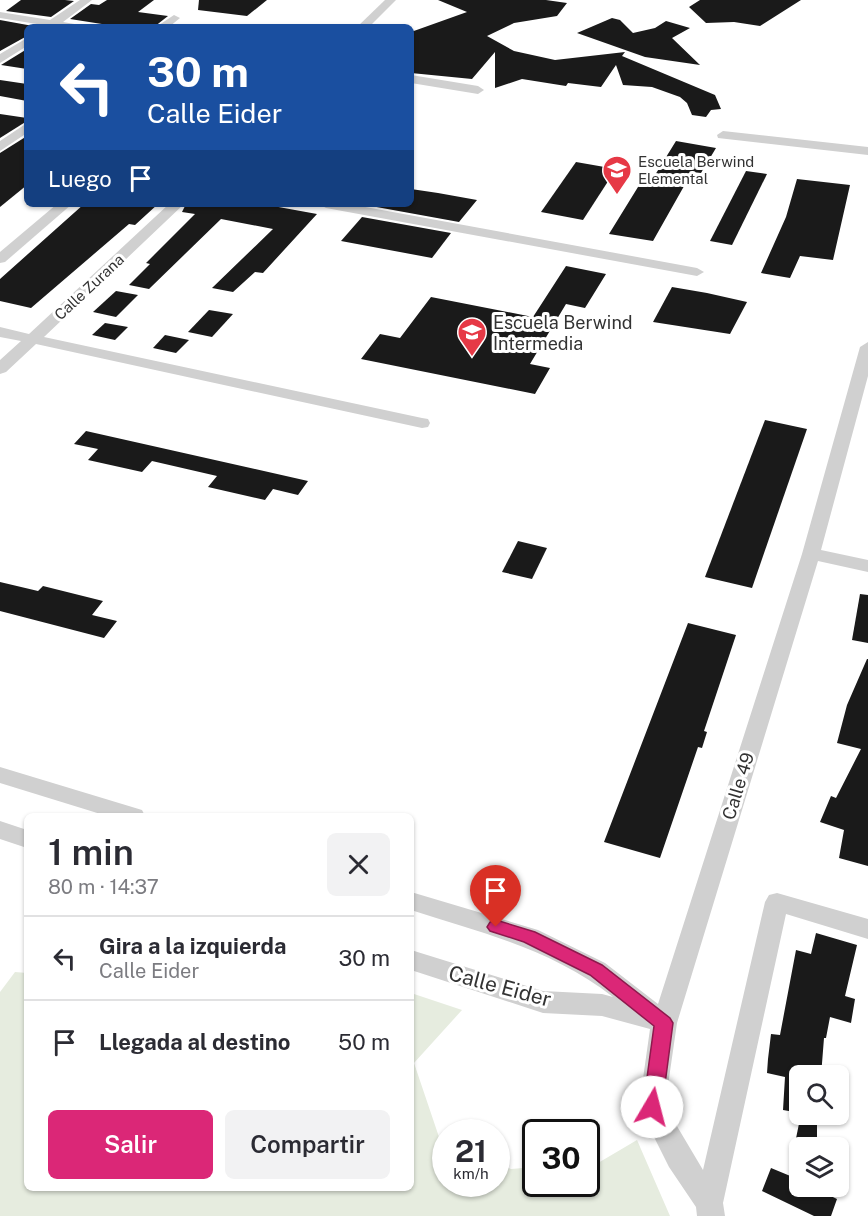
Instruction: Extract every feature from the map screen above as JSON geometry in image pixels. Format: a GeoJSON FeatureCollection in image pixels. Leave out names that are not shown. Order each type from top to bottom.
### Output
{"type":"FeatureCollection","features":[{"type":"Feature","properties":{"kind":"street"},"geometry":{"type":"LineString","coordinates":[[51,24],[87,0]]}},
{"type":"Feature","properties":{"kind":"street"},"geometry":{"type":"LineString","coordinates":[[366,24],[392,0]]}},
{"type":"Feature","properties":{"kind":"street"},"geometry":{"type":"LineString","coordinates":[[0,15],[45,24]]}},
{"type":"Feature","properties":{"kind":"street"},"geometry":{"type":"LineString","coordinates":[[166,24],[174,18]]}},
{"type":"Feature","properties":{"kind":"street"},"geometry":{"type":"LineString","coordinates":[[0,59],[24,43]]}},
{"type":"Feature","properties":{"kind":"street"},"geometry":{"type":"LineString","coordinates":[[414,79],[478,90]]}},
{"type":"Feature","properties":{"kind":"street"},"geometry":{"type":"LineString","coordinates":[[0,147],[24,129]]}},
{"type":"Feature","properties":{"kind":"street"},"geometry":{"type":"LineString","coordinates":[[723,135],[868,151]]}},
{"type":"Feature","properties":{"kind":"street"},"geometry":{"type":"LineString","coordinates":[[0,259],[61,207]]}},
{"type":"Feature","properties":{"kind":"street","name":"Calle Zurana"},"geometry":{"type":"LineString","coordinates":[[0,369],[174,207]]}},
{"type":"Feature","properties":{"kind":"street"},"geometry":{"type":"LineString","coordinates":[[342,207],[697,272]]}},
{"type":"Feature","properties":{"kind":"street"},"geometry":{"type":"LineString","coordinates":[[0,332],[422,423]]}},
{"type":"Feature","properties":{"kind":"street","name":"Calle 49"},"geometry":{"type":"LineString","coordinates":[[710,1210],[652,1107],[664,1023],[811,554],[868,347]]}},
{"type":"Feature","properties":{"kind":"street"},"geometry":{"type":"LineString","coordinates":[[811,554],[868,566]]}},
{"type":"Feature","properties":{"kind":"street"},"geometry":{"type":"LineString","coordinates":[[0,775],[124,813]]}},
{"type":"Feature","properties":{"kind":"street"},"geometry":{"type":"LineString","coordinates":[[0,830],[24,838]]}},
{"type":"Feature","properties":{"kind":"street"},"geometry":{"type":"LineString","coordinates":[[414,902],[529,937],[596,970],[664,1023]]}},
{"type":"Feature","properties":{"kind":"street"},"geometry":{"type":"LineString","coordinates":[[710,1210],[777,902],[868,929]]}},
{"type":"Feature","properties":{"kind":"street","name":"Calle Eider"},"geometry":{"type":"LineString","coordinates":[[414,961],[543,1002],[602,1005],[664,1023]]}},
{"type":"Feature","properties":{"kind":"shaded area"},"geometry":{"type":"Polygon","coordinates":[[[15,972],[24,973],[24,1191],[414,1191],[414,1063],[433,1119],[432,1197],[510,1197],[510,1169],[522,1168],[522,1197],[600,1197],[600,1162],[637,1140],[670,1216],[0,1216],[0,992],[15,972]]]}},
{"type":"Feature","properties":{"kind":"shaded area"},"geometry":{"type":"Polygon","coordinates":[[[414,994],[462,1010],[414,1063],[414,994]]]}},
{"type":"Feature","properties":{"kind":"building"},"geometry":{"type":"Polygon","coordinates":[[[21,0],[74,1],[51,17],[6,11],[21,0]]]}},
{"type":"Feature","properties":{"kind":"building"},"geometry":{"type":"Polygon","coordinates":[[[107,0],[154,0],[138,12],[168,16],[158,24],[102,24],[70,19],[91,4],[99,5],[107,0]]]}},
{"type":"Feature","properties":{"kind":"building"},"geometry":{"type":"Polygon","coordinates":[[[199,0],[267,0],[247,16],[198,10],[199,0]]]}},
{"type":"Feature","properties":{"kind":"building"},"geometry":{"type":"Polygon","coordinates":[[[438,0],[546,0],[567,3],[557,16],[514,23],[487,36],[514,51],[555,60],[625,52],[622,56],[715,95],[721,109],[711,110],[706,117],[692,115],[687,103],[680,97],[652,87],[623,85],[616,65],[601,87],[568,83],[566,86],[522,79],[495,88],[495,52],[472,79],[414,73],[414,31],[467,12],[438,0]]]}},
{"type":"Feature","properties":{"kind":"building"},"geometry":{"type":"Polygon","coordinates":[[[700,0],[801,0],[760,26],[734,22],[706,23],[689,7],[700,0]]]}},
{"type":"Feature","properties":{"kind":"building"},"geometry":{"type":"Polygon","coordinates":[[[612,18],[620,20],[633,33],[655,28],[666,21],[690,28],[672,38],[700,65],[645,57],[577,33],[612,18]]]}},
{"type":"Feature","properties":{"kind":"building"},"geometry":{"type":"Polygon","coordinates":[[[0,20],[24,24],[24,38],[0,51],[0,20]]]}},
{"type":"Feature","properties":{"kind":"building"},"geometry":{"type":"Polygon","coordinates":[[[24,51],[24,69],[1,65],[24,51]]]}},
{"type":"Feature","properties":{"kind":"building"},"geometry":{"type":"Polygon","coordinates":[[[0,80],[24,84],[24,100],[0,96],[0,80]]]}},
{"type":"Feature","properties":{"kind":"building"},"geometry":{"type":"Polygon","coordinates":[[[0,114],[24,118],[24,123],[0,138],[0,114]]]}},
{"type":"Feature","properties":{"kind":"building"},"geometry":{"type":"Polygon","coordinates":[[[24,138],[24,187],[0,207],[0,153],[24,138]]]}},
{"type":"Feature","properties":{"kind":"building"},"geometry":{"type":"Polygon","coordinates":[[[676,141],[716,148],[701,173],[692,172],[653,241],[609,234],[646,174],[655,175],[676,141]]]}},
{"type":"Feature","properties":{"kind":"building"},"geometry":{"type":"Polygon","coordinates":[[[576,162],[616,169],[583,220],[541,212],[576,162]]]}},
{"type":"Feature","properties":{"kind":"building"},"geometry":{"type":"Polygon","coordinates":[[[746,171],[767,174],[732,245],[710,241],[746,171]]]}},
{"type":"Feature","properties":{"kind":"building"},"geometry":{"type":"Polygon","coordinates":[[[797,179],[850,185],[833,260],[800,256],[790,278],[761,273],[786,217],[797,179]]]}},
{"type":"Feature","properties":{"kind":"building"},"geometry":{"type":"Polygon","coordinates":[[[414,189],[477,200],[459,222],[376,207],[414,207],[414,189]]]}},
{"type":"Feature","properties":{"kind":"building"},"geometry":{"type":"Polygon","coordinates":[[[81,207],[155,207],[135,225],[129,224],[31,308],[0,301],[0,279],[81,207]]]}},
{"type":"Feature","properties":{"kind":"building"},"geometry":{"type":"Polygon","coordinates":[[[184,207],[278,207],[317,214],[263,273],[255,272],[233,292],[212,288],[273,229],[221,219],[149,289],[129,285],[150,264],[146,263],[195,214],[182,212],[184,207]]]}},
{"type":"Feature","properties":{"kind":"building"},"geometry":{"type":"Polygon","coordinates":[[[362,217],[451,233],[432,258],[341,241],[362,217]]]}},
{"type":"Feature","properties":{"kind":"building"},"geometry":{"type":"Polygon","coordinates":[[[566,266],[606,274],[585,308],[566,304],[530,364],[550,368],[535,394],[361,359],[380,334],[400,338],[431,297],[533,317],[566,266]]]}},
{"type":"Feature","properties":{"kind":"building"},"geometry":{"type":"Polygon","coordinates":[[[672,287],[747,302],[730,334],[653,322],[672,287]]]}},
{"type":"Feature","properties":{"kind":"building"},"geometry":{"type":"Polygon","coordinates":[[[116,291],[138,295],[116,317],[93,312],[116,291]]]}},
{"type":"Feature","properties":{"kind":"building"},"geometry":{"type":"Polygon","coordinates":[[[209,310],[233,314],[212,337],[188,332],[209,310]]]}},
{"type":"Feature","properties":{"kind":"building"},"geometry":{"type":"Polygon","coordinates":[[[105,323],[128,327],[115,340],[92,335],[105,323]]]}},
{"type":"Feature","properties":{"kind":"building"},"geometry":{"type":"Polygon","coordinates":[[[165,335],[189,340],[176,353],[153,348],[165,335]]]}},
{"type":"Feature","properties":{"kind":"building"},"geometry":{"type":"Polygon","coordinates":[[[765,420],[807,429],[752,588],[705,577],[765,420]]]}},
{"type":"Feature","properties":{"kind":"building"},"geometry":{"type":"Polygon","coordinates":[[[86,431],[308,481],[298,495],[273,489],[265,500],[208,487],[217,476],[152,461],[142,472],[88,460],[98,449],[74,444],[86,431]]]}},
{"type":"Feature","properties":{"kind":"building"},"geometry":{"type":"Polygon","coordinates":[[[518,541],[547,548],[532,579],[502,572],[518,541]]]}},
{"type":"Feature","properties":{"kind":"building"},"geometry":{"type":"Polygon","coordinates":[[[0,582],[38,591],[43,586],[103,601],[92,615],[117,621],[104,638],[0,611],[0,582]]]}},
{"type":"Feature","properties":{"kind":"building"},"geometry":{"type":"Polygon","coordinates":[[[860,594],[868,595],[868,643],[852,640],[860,594]]]}},
{"type":"Feature","properties":{"kind":"building"},"geometry":{"type":"Polygon","coordinates":[[[688,623],[736,635],[704,731],[707,732],[702,748],[698,747],[660,858],[604,842],[688,623]]]}},
{"type":"Feature","properties":{"kind":"building"},"geometry":{"type":"Polygon","coordinates":[[[867,659],[868,866],[839,858],[844,830],[820,822],[831,796],[836,798],[861,749],[837,743],[847,705],[867,659]]]}},
{"type":"Feature","properties":{"kind":"building"},"geometry":{"type":"Polygon","coordinates":[[[816,933],[857,945],[845,996],[855,999],[851,1023],[830,1017],[826,1038],[824,1038],[822,1065],[789,1065],[789,1111],[783,1110],[785,1077],[767,1073],[771,1034],[780,1035],[796,950],[811,954],[816,933]]]}},
{"type":"Feature","properties":{"kind":"building"},"geometry":{"type":"Polygon","coordinates":[[[799,1125],[817,1125],[817,1137],[796,1137],[799,1125]]]}},
{"type":"Feature","properties":{"kind":"building"},"geometry":{"type":"Polygon","coordinates":[[[771,1168],[789,1175],[789,1197],[833,1197],[837,1199],[831,1216],[814,1216],[762,1191],[771,1168]]]}},
{"type":"Feature","properties":{"kind":"place","name":"Escuela Berwind Elemental"},"geometry":{"type":"Point","coordinates":[617,196]}},
{"type":"Feature","properties":{"kind":"place","name":"Escuela Berwind Intermedia"},"geometry":{"type":"Point","coordinates":[472,358]}},
{"type":"Feature","properties":{"kind":"route"},"geometry":{"type":"LineString","coordinates":[[496,927],[529,937],[596,970],[664,1023],[652,1107]]}}]}
